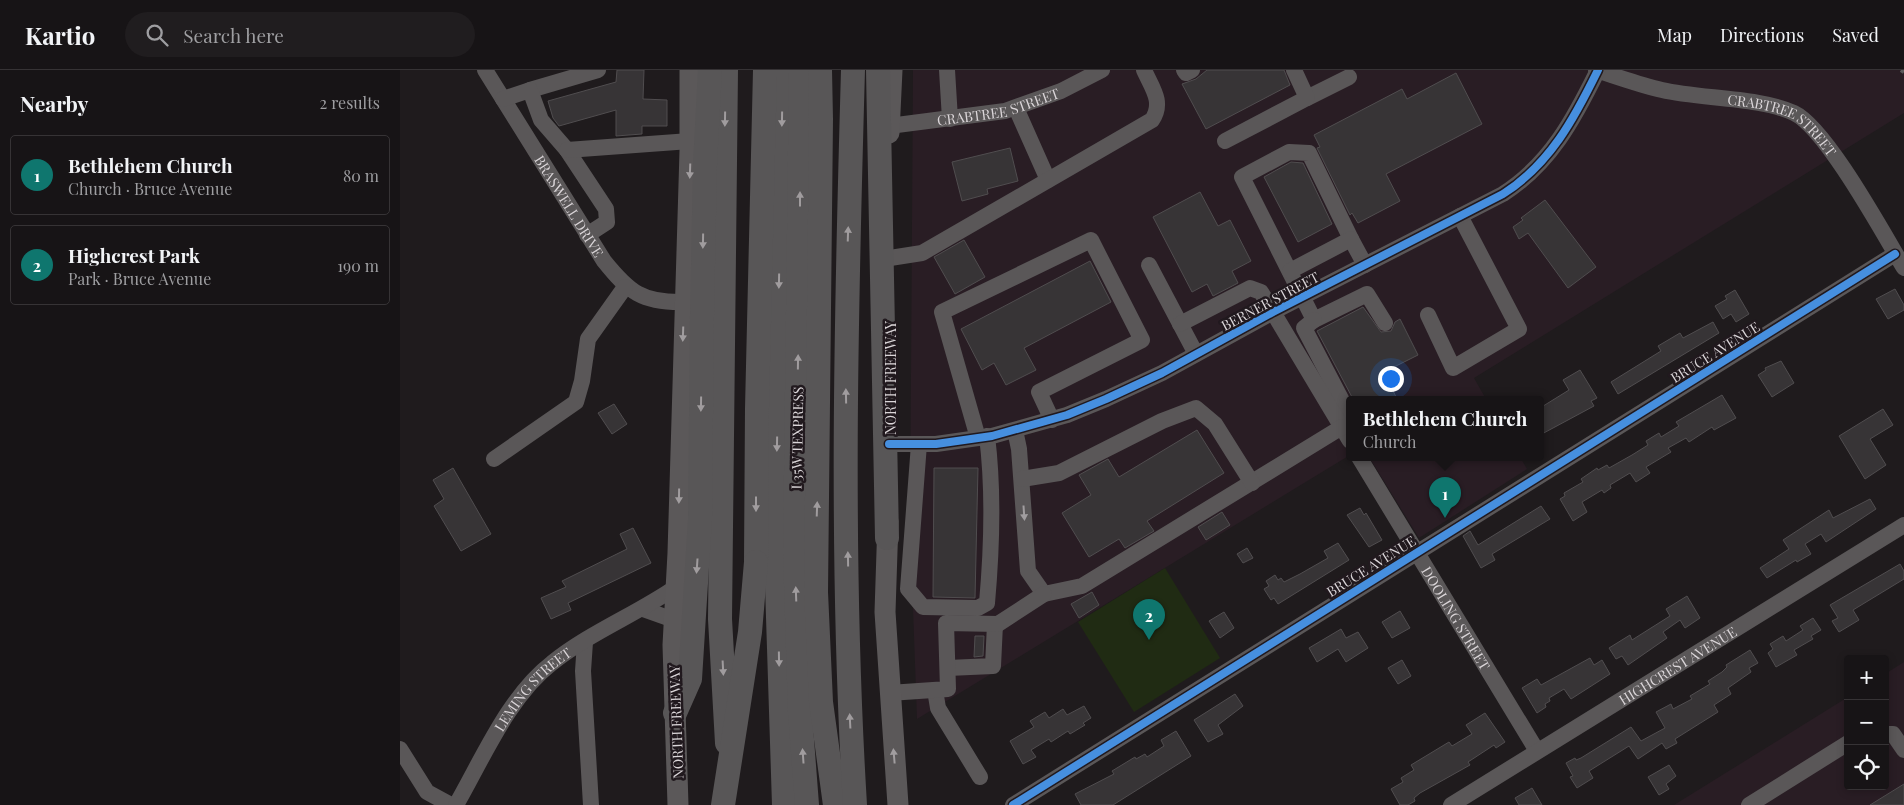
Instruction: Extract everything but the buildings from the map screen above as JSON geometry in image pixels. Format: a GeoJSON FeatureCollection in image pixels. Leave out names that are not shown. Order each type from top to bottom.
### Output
{"type":"FeatureCollection","features":[{"type":"Feature","properties":{"kind":"highway"},"geometry":{"type":"LineString","coordinates":[[675,713],[690,679],[700,519],[705,165],[710,70]]}},
{"type":"Feature","properties":{"kind":"highway"},"geometry":{"type":"LineString","coordinates":[[726,70],[720,620],[731,805]]}},
{"type":"Feature","properties":{"kind":"highway"},"geometry":{"type":"LineString","coordinates":[[723,805],[750,632],[756,562],[757,408],[765,70]]}},
{"type":"Feature","properties":{"kind":"highway","name":"I 35W TEXPRESS"},"geometry":{"type":"LineString","coordinates":[[782,70],[776,554],[784,805]]}},
{"type":"Feature","properties":{"kind":"highway","name":"I 35W TEXPRESS"},"geometry":{"type":"LineString","coordinates":[[801,70],[795,553],[800,713],[807,805]]}},
{"type":"Feature","properties":{"kind":"highway"},"geometry":{"type":"LineString","coordinates":[[820,70],[816,592],[821,702],[835,805]]}},
{"type":"Feature","properties":{"kind":"highway"},"geometry":{"type":"LineString","coordinates":[[853,70],[845,347],[850,716],[855,805]]}},
{"type":"Feature","properties":{"kind":"highway"},"geometry":{"type":"LineString","coordinates":[[878,70],[887,538]]}},
{"type":"Feature","properties":{"kind":"main road","name":"NORTH FREEWAY"},"geometry":{"type":"LineString","coordinates":[[678,805],[674,620],[690,141],[690,70]]}},
{"type":"Feature","properties":{"kind":"main road","name":"NORTH FREEWAY"},"geometry":{"type":"LineString","coordinates":[[892,70],[890,126],[889,444],[885,612],[898,805]]}},
{"type":"Feature","properties":{"kind":"street","name":"BRASWELL DRIVE"},"geometry":{"type":"LineString","coordinates":[[485,70],[587,235],[604,261],[625,287],[643,296],[667,302],[684,302]]}},
{"type":"Feature","properties":{"kind":"street"},"geometry":{"type":"LineString","coordinates":[[503,99],[598,70]]}},
{"type":"Feature","properties":{"kind":"street"},"geometry":{"type":"LineString","coordinates":[[947,70],[950,119]]}},
{"type":"Feature","properties":{"kind":"street","name":"CRABTREE STREET"},"geometry":{"type":"LineString","coordinates":[[890,126],[1006,112],[1061,92],[1102,70]]}},
{"type":"Feature","properties":{"kind":"street"},"geometry":{"type":"LineString","coordinates":[[890,258],[922,253],[1152,120],[1158,111],[1158,100],[1144,70]]}},
{"type":"Feature","properties":{"kind":"street"},"geometry":{"type":"LineString","coordinates":[[1184,70],[1186,73],[1192,70]]}},
{"type":"Feature","properties":{"kind":"street"},"geometry":{"type":"LineString","coordinates":[[1294,70],[1307,98]]}},
{"type":"Feature","properties":{"kind":"street","name":"CRABTREE STREET"},"geometry":{"type":"LineString","coordinates":[[1597,70],[1662,90],[1770,106],[1794,113],[1805,121],[1829,148],[1900,261]]}},
{"type":"Feature","properties":{"kind":"street","name":"BERNER STREET"},"geometry":{"type":"LineString","coordinates":[[889,444],[936,444],[983,437],[1052,420],[1106,399],[1460,216],[1520,184],[1546,159],[1577,113],[1597,70]]}},
{"type":"Feature","properties":{"kind":"street"},"geometry":{"type":"LineString","coordinates":[[1225,141],[1348,77]]}},
{"type":"Feature","properties":{"kind":"street"},"geometry":{"type":"LineString","coordinates":[[530,90],[541,120],[567,150],[606,209],[607,222],[587,235]]}},
{"type":"Feature","properties":{"kind":"street"},"geometry":{"type":"LineString","coordinates":[[1016,108],[1048,180]]}},
{"type":"Feature","properties":{"kind":"street"},"geometry":{"type":"LineString","coordinates":[[567,150],[690,141]]}},
{"type":"Feature","properties":{"kind":"street"},"geometry":{"type":"LineString","coordinates":[[1314,320],[1242,176],[1290,152],[1309,153],[1352,239],[1367,294],[1385,323]]}},
{"type":"Feature","properties":{"kind":"street"},"geometry":{"type":"LineString","coordinates":[[1428,315],[1453,368],[1519,329],[1460,216]]}},
{"type":"Feature","properties":{"kind":"street"},"geometry":{"type":"LineString","coordinates":[[1290,271],[1352,239]]}},
{"type":"Feature","properties":{"kind":"street"},"geometry":{"type":"LineString","coordinates":[[919,444],[908,589],[923,606],[978,608],[988,603],[991,465],[942,312],[1091,240],[1142,340],[1039,392],[1052,420]]}},
{"type":"Feature","properties":{"kind":"street","name":"BRUCE AVENUE"},"geometry":{"type":"LineString","coordinates":[[1013,805],[1417,552],[1900,261]]}},
{"type":"Feature","properties":{"kind":"street"},"geometry":{"type":"LineString","coordinates":[[1149,265],[1196,354]]}},
{"type":"Feature","properties":{"kind":"street"},"geometry":{"type":"LineString","coordinates":[[1324,286],[1336,309]]}},
{"type":"Feature","properties":{"kind":"street"},"geometry":{"type":"LineString","coordinates":[[494,459],[576,402],[582,381],[588,339],[625,287]]}},
{"type":"Feature","properties":{"kind":"street"},"geometry":{"type":"LineString","coordinates":[[1180,324],[1250,288],[1261,292],[1346,426]]}},
{"type":"Feature","properties":{"kind":"street"},"geometry":{"type":"LineString","coordinates":[[1346,426],[1304,328],[1314,320],[1367,294]]}},
{"type":"Feature","properties":{"kind":"street"},"geometry":{"type":"LineString","coordinates":[[1022,479],[1059,473],[1162,421],[1196,408],[1215,424],[1252,483]]}},
{"type":"Feature","properties":{"kind":"street"},"geometry":{"type":"LineString","coordinates":[[889,692],[948,689],[946,623],[998,624],[1044,594],[1082,586],[1346,429]]}},
{"type":"Feature","properties":{"kind":"street"},"geometry":{"type":"LineString","coordinates":[[1015,430],[1020,448],[1028,571],[1044,594]]}},
{"type":"Feature","properties":{"kind":"street","name":"DOOLING STREET"},"geometry":{"type":"LineString","coordinates":[[1362,461],[1537,751]]}},
{"type":"Feature","properties":{"kind":"street","name":"HIGHCREST AVENUE"},"geometry":{"type":"LineString","coordinates":[[1451,805],[1904,526]]}},
{"type":"Feature","properties":{"kind":"street","name":"LEMING STREET"},"geometry":{"type":"LineString","coordinates":[[456,805],[507,715],[551,663],[621,619],[643,609],[676,587]]}},
{"type":"Feature","properties":{"kind":"street"},"geometry":{"type":"LineString","coordinates":[[643,609],[674,620]]}},
{"type":"Feature","properties":{"kind":"street"},"geometry":{"type":"LineString","coordinates":[[948,668],[993,666],[994,624]]}},
{"type":"Feature","properties":{"kind":"street"},"geometry":{"type":"LineString","coordinates":[[585,642],[583,671],[591,805]]}},
{"type":"Feature","properties":{"kind":"street"},"geometry":{"type":"LineString","coordinates":[[936,690],[938,708],[980,777]]}},
{"type":"Feature","properties":{"kind":"street"},"geometry":{"type":"LineString","coordinates":[[1889,734],[1893,734],[1904,750]]}},
{"type":"Feature","properties":{"kind":"street"},"geometry":{"type":"LineString","coordinates":[[1749,805],[1845,745]]}},
{"type":"Feature","properties":{"kind":"street"},"geometry":{"type":"LineString","coordinates":[[400,749],[423,799],[451,805]]}},
{"type":"Feature","properties":{"kind":"shaded area"},"geometry":{"type":"Polygon","coordinates":[[[913,70],[1904,70],[1904,113],[1474,378],[1484,396],[1346,396],[1346,457],[917,719],[910,525],[913,70]]]}},
{"type":"Feature","properties":{"kind":"shaded area"},"geometry":{"type":"Polygon","coordinates":[[[1371,461],[1522,461],[1527,469],[1419,538],[1371,461]]]}},
{"type":"Feature","properties":{"kind":"shaded area"},"geometry":{"type":"Polygon","coordinates":[[[1904,662],[1904,805],[1674,805],[1844,699],[1844,790],[1889,790],[1889,671],[1904,662]]]}},
{"type":"Feature","properties":{"kind":"green space"},"geometry":{"type":"Polygon","coordinates":[[[1165,568],[1220,658],[1134,712],[1078,622],[1165,568]]]}},
{"type":"Feature","properties":{"kind":"cycle path"},"geometry":{"type":"LineString","coordinates":[[889,444],[936,444],[992,436],[1067,415],[1162,373],[1273,312],[1503,194],[1520,182],[1547,155],[1570,123],[1598,70]]}},
{"type":"Feature","properties":{"kind":"cycle path"},"geometry":{"type":"LineString","coordinates":[[1013,805],[1895,254]]}},
{"type":"Feature","properties":{"kind":"place","name":"Bethlehem Church"},"geometry":{"type":"Point","coordinates":[1445,518]}},
{"type":"Feature","properties":{"kind":"place","name":"Highcrest Park"},"geometry":{"type":"Point","coordinates":[1149,640]}}]}
